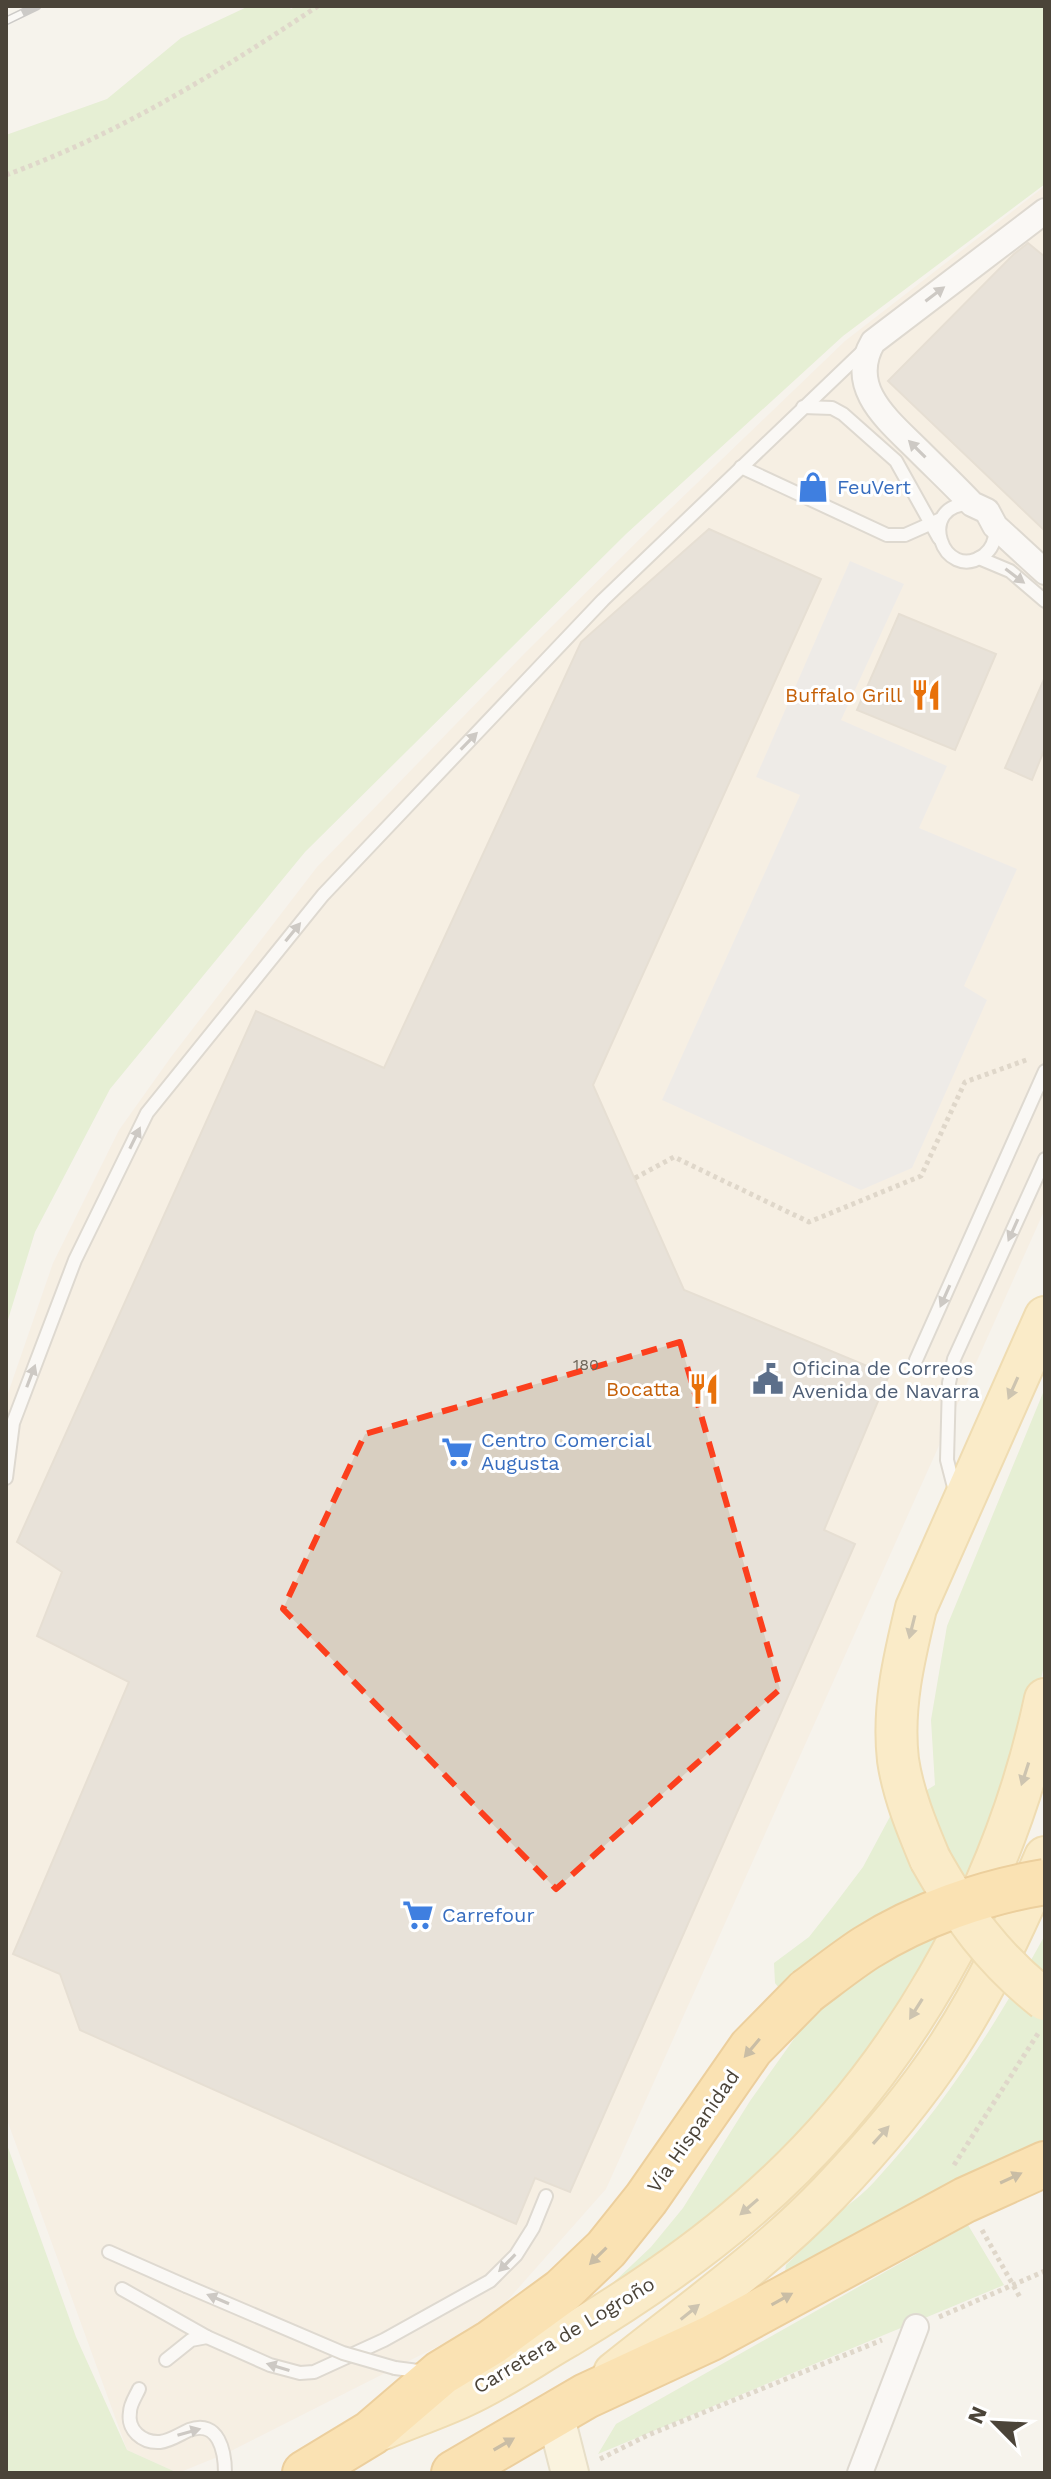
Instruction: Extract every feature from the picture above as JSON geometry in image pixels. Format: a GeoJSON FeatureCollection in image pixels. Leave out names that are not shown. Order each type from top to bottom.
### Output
{"type":"FeatureCollection","features":[{"type":"Feature","properties":{"kind":"highway","name":"Vía Hispanidad"},"geometry":{"type":"LineString","coordinates":[[305,2473],[452,2385],[492,2342],[562,2291],[606,2249],[646,2199],[751,2048],[807,1991],[866,1948],[906,1925],[948,1909],[1045,1882]]}},
{"type":"Feature","properties":{"kind":"highway"},"geometry":{"type":"LineString","coordinates":[[454,2473],[570,2405],[711,2338],[965,2200],[1045,2164]]}},
{"type":"Feature","properties":{"kind":"main road"},"geometry":{"type":"LineString","coordinates":[[1045,1317],[916,1608],[897,1704],[898,1760],[913,1818],[930,1859],[960,1912],[991,1952],[1020,1981],[1045,2000]]}},
{"type":"Feature","properties":{"kind":"main road","name":"Carretera de Logroño"},"geometry":{"type":"LineString","coordinates":[[452,2385],[615,2308],[682,2261],[749,2208],[799,2160],[849,2104],[895,2044],[945,1965],[976,1906],[1003,1843],[1028,1766],[1045,1699]]}},
{"type":"Feature","properties":{"kind":"main road"},"geometry":{"type":"LineString","coordinates":[[570,2405],[776,2243],[827,2195],[890,2126],[948,2048],[1019,1918],[1045,1857]]}},
{"type":"Feature","properties":{"kind":"street"},"geometry":{"type":"LineString","coordinates":[[1045,211],[873,342],[864,366],[868,390],[875,404],[972,504],[987,511],[995,526],[1045,572]]}},
{"type":"Feature","properties":{"kind":"street"},"geometry":{"type":"LineString","coordinates":[[860,2473],[916,2327]]}},
{"type":"Feature","properties":{"kind":"street"},"geometry":{"type":"LineString","coordinates":[[570,2405],[583,2467]]}},
{"type":"Feature","properties":{"kind":"lane"},"geometry":{"type":"LineString","coordinates":[[6,1478],[13,1423],[75,1260],[147,1113],[323,895],[603,600],[873,342]]}},
{"type":"Feature","properties":{"kind":"lane"},"geometry":{"type":"LineString","coordinates":[[803,407],[832,408],[843,414],[896,461],[936,522],[939,538],[951,556],[965,561],[979,558],[993,545],[995,526]]}},
{"type":"Feature","properties":{"kind":"lane"},"geometry":{"type":"LineString","coordinates":[[741,467],[887,535],[905,535],[936,522],[954,507],[972,504]]}},
{"type":"Feature","properties":{"kind":"lane"},"geometry":{"type":"LineString","coordinates":[[979,558],[1010,571],[1045,601]]}},
{"type":"Feature","properties":{"kind":"lane"},"geometry":{"type":"LineString","coordinates":[[916,1360],[1045,1071]]}},
{"type":"Feature","properties":{"kind":"lane"},"geometry":{"type":"LineString","coordinates":[[958,1510],[947,1460],[949,1383],[954,1359],[1045,1159]]}},
{"type":"Feature","properties":{"kind":"lane"},"geometry":{"type":"LineString","coordinates":[[122,2289],[207,2337],[282,2370],[314,2372],[329,2367],[490,2281],[516,2255],[533,2228],[546,2196]]}},
{"type":"Feature","properties":{"kind":"lane"},"geometry":{"type":"LineString","coordinates":[[109,2252],[343,2353],[452,2385]]}},
{"type":"Feature","properties":{"kind":"lane"},"geometry":{"type":"LineString","coordinates":[[166,2360],[191,2340],[207,2337]]}},
{"type":"Feature","properties":{"kind":"lane"},"geometry":{"type":"LineString","coordinates":[[139,2389],[129,2410],[135,2433],[141,2438],[161,2442],[195,2428],[206,2429],[217,2436],[222,2444],[225,2473]]}},
{"type":"Feature","properties":{"kind":"path"},"geometry":{"type":"LineString","coordinates":[[6,175],[121,127],[231,64],[318,6]]}},
{"type":"Feature","properties":{"kind":"path"},"geometry":{"type":"LineString","coordinates":[[635,1178],[674,1157],[809,1222],[921,1176],[965,1082],[1028,1059]]}},
{"type":"Feature","properties":{"kind":"path"},"geometry":{"type":"LineString","coordinates":[[953,2169],[957,2157],[1018,2068],[1045,2021]]}},
{"type":"Feature","properties":{"kind":"path"},"geometry":{"type":"LineString","coordinates":[[981,2228],[1021,2299]]}},
{"type":"Feature","properties":{"kind":"path"},"geometry":{"type":"LineString","coordinates":[[583,2467],[648,2435],[916,2327],[1045,2271]]}},
{"type":"Feature","properties":{"kind":"highlighted area"},"geometry":{"type":"Polygon","coordinates":[[[680,1342],[780,1689],[556,1889],[283,1609],[365,1434],[680,1342]]]}},
{"type":"Feature","properties":{"kind":"shaded area","name":"Centro Comercial Augusta"},"geometry":{"type":"Polygon","coordinates":[[[1045,186],[1045,1209],[606,2189],[490,2320],[225,2454],[178,2473],[127,2450],[6,2117],[6,1399],[53,1263],[119,1130],[317,867],[523,655],[845,341],[1045,186]]]}},
{"type":"Feature","properties":{"kind":"shaded area"},"geometry":{"type":"Polygon","coordinates":[[[850,561],[904,584],[841,720],[947,766],[919,828],[1017,869],[964,986],[987,1000],[912,1168],[861,1190],[662,1100],[800,795],[756,777],[850,561]]]}},
{"type":"Feature","properties":{"kind":"green space"},"geometry":{"type":"Polygon","coordinates":[[[249,6],[288,6],[291,9],[297,6],[1045,6],[1045,184],[843,336],[626,534],[305,852],[110,1089],[35,1232],[6,1326],[6,135],[107,99],[181,38],[249,6]]]}},
{"type":"Feature","properties":{"kind":"green space"},"geometry":{"type":"Polygon","coordinates":[[[1045,1388],[1045,1660],[1039,1689],[960,1912],[849,2092],[741,2199],[597,2298],[651,2247],[683,2208],[750,2101],[806,2022],[775,1983],[774,1963],[809,1937],[835,1904],[863,1867],[893,1811],[935,1785],[931,1720],[947,1626],[1045,1388]]]}},
{"type":"Feature","properties":{"kind":"green space"},"geometry":{"type":"Polygon","coordinates":[[[1045,1935],[1045,2144],[791,2274],[785,2272],[786,2265],[870,2186],[924,2123],[988,2033],[1045,1935]]]}},
{"type":"Feature","properties":{"kind":"green space"},"geometry":{"type":"Polygon","coordinates":[[[6,2142],[76,2337],[127,2450],[178,2473],[6,2473],[6,2142]]]}},
{"type":"Feature","properties":{"kind":"green space"},"geometry":{"type":"Polygon","coordinates":[[[968,2225],[1004,2285],[598,2454],[616,2424],[968,2225]]]}},
{"type":"Feature","properties":{"kind":"building"},"geometry":{"type":"Polygon","coordinates":[[[1028,243],[1045,257],[1045,531],[888,381],[1028,243]]]}},
{"type":"Feature","properties":{"kind":"building","name":"Centro Comercial Augusta"},"geometry":{"type":"Polygon","coordinates":[[[709,529],[821,579],[593,1085],[684,1290],[889,1375],[824,1530],[855,1544],[570,2192],[535,2178],[516,2224],[80,2030],[60,1974],[13,1954],[129,1682],[37,1636],[62,1572],[17,1542],[256,1011],[384,1068],[581,642],[709,529]]]}},
{"type":"Feature","properties":{"kind":"building"},"geometry":{"type":"Polygon","coordinates":[[[899,614],[996,654],[955,750],[857,710],[899,614]]]}},
{"type":"Feature","properties":{"kind":"building"},"geometry":{"type":"Polygon","coordinates":[[[1045,677],[1045,748],[1032,780],[1005,768],[1045,677]]]}},
{"type":"Feature","properties":{"kind":"railway"},"geometry":{"type":"LineString","coordinates":[[6,21],[37,6]]}},
{"type":"Feature","properties":{"kind":"place","name":"FeuVert"},"geometry":{"type":"Point","coordinates":[813,487]}},
{"type":"Feature","properties":{"kind":"place","name":"Buffalo Grill"},"geometry":{"type":"Point","coordinates":[926,695]}},
{"type":"Feature","properties":{"kind":"place","name":"Oficina de Correos Avenida de Navarra"},"geometry":{"type":"Point","coordinates":[768,1379]}},
{"type":"Feature","properties":{"kind":"place","name":"Bocatta"},"geometry":{"type":"Point","coordinates":[704,1389]}},
{"type":"Feature","properties":{"kind":"place","name":"Centro Comercial Augusta"},"geometry":{"type":"Point","coordinates":[457,1452]}},
{"type":"Feature","properties":{"kind":"place","name":"Carrefour"},"geometry":{"type":"Point","coordinates":[418,1915]}}]}
